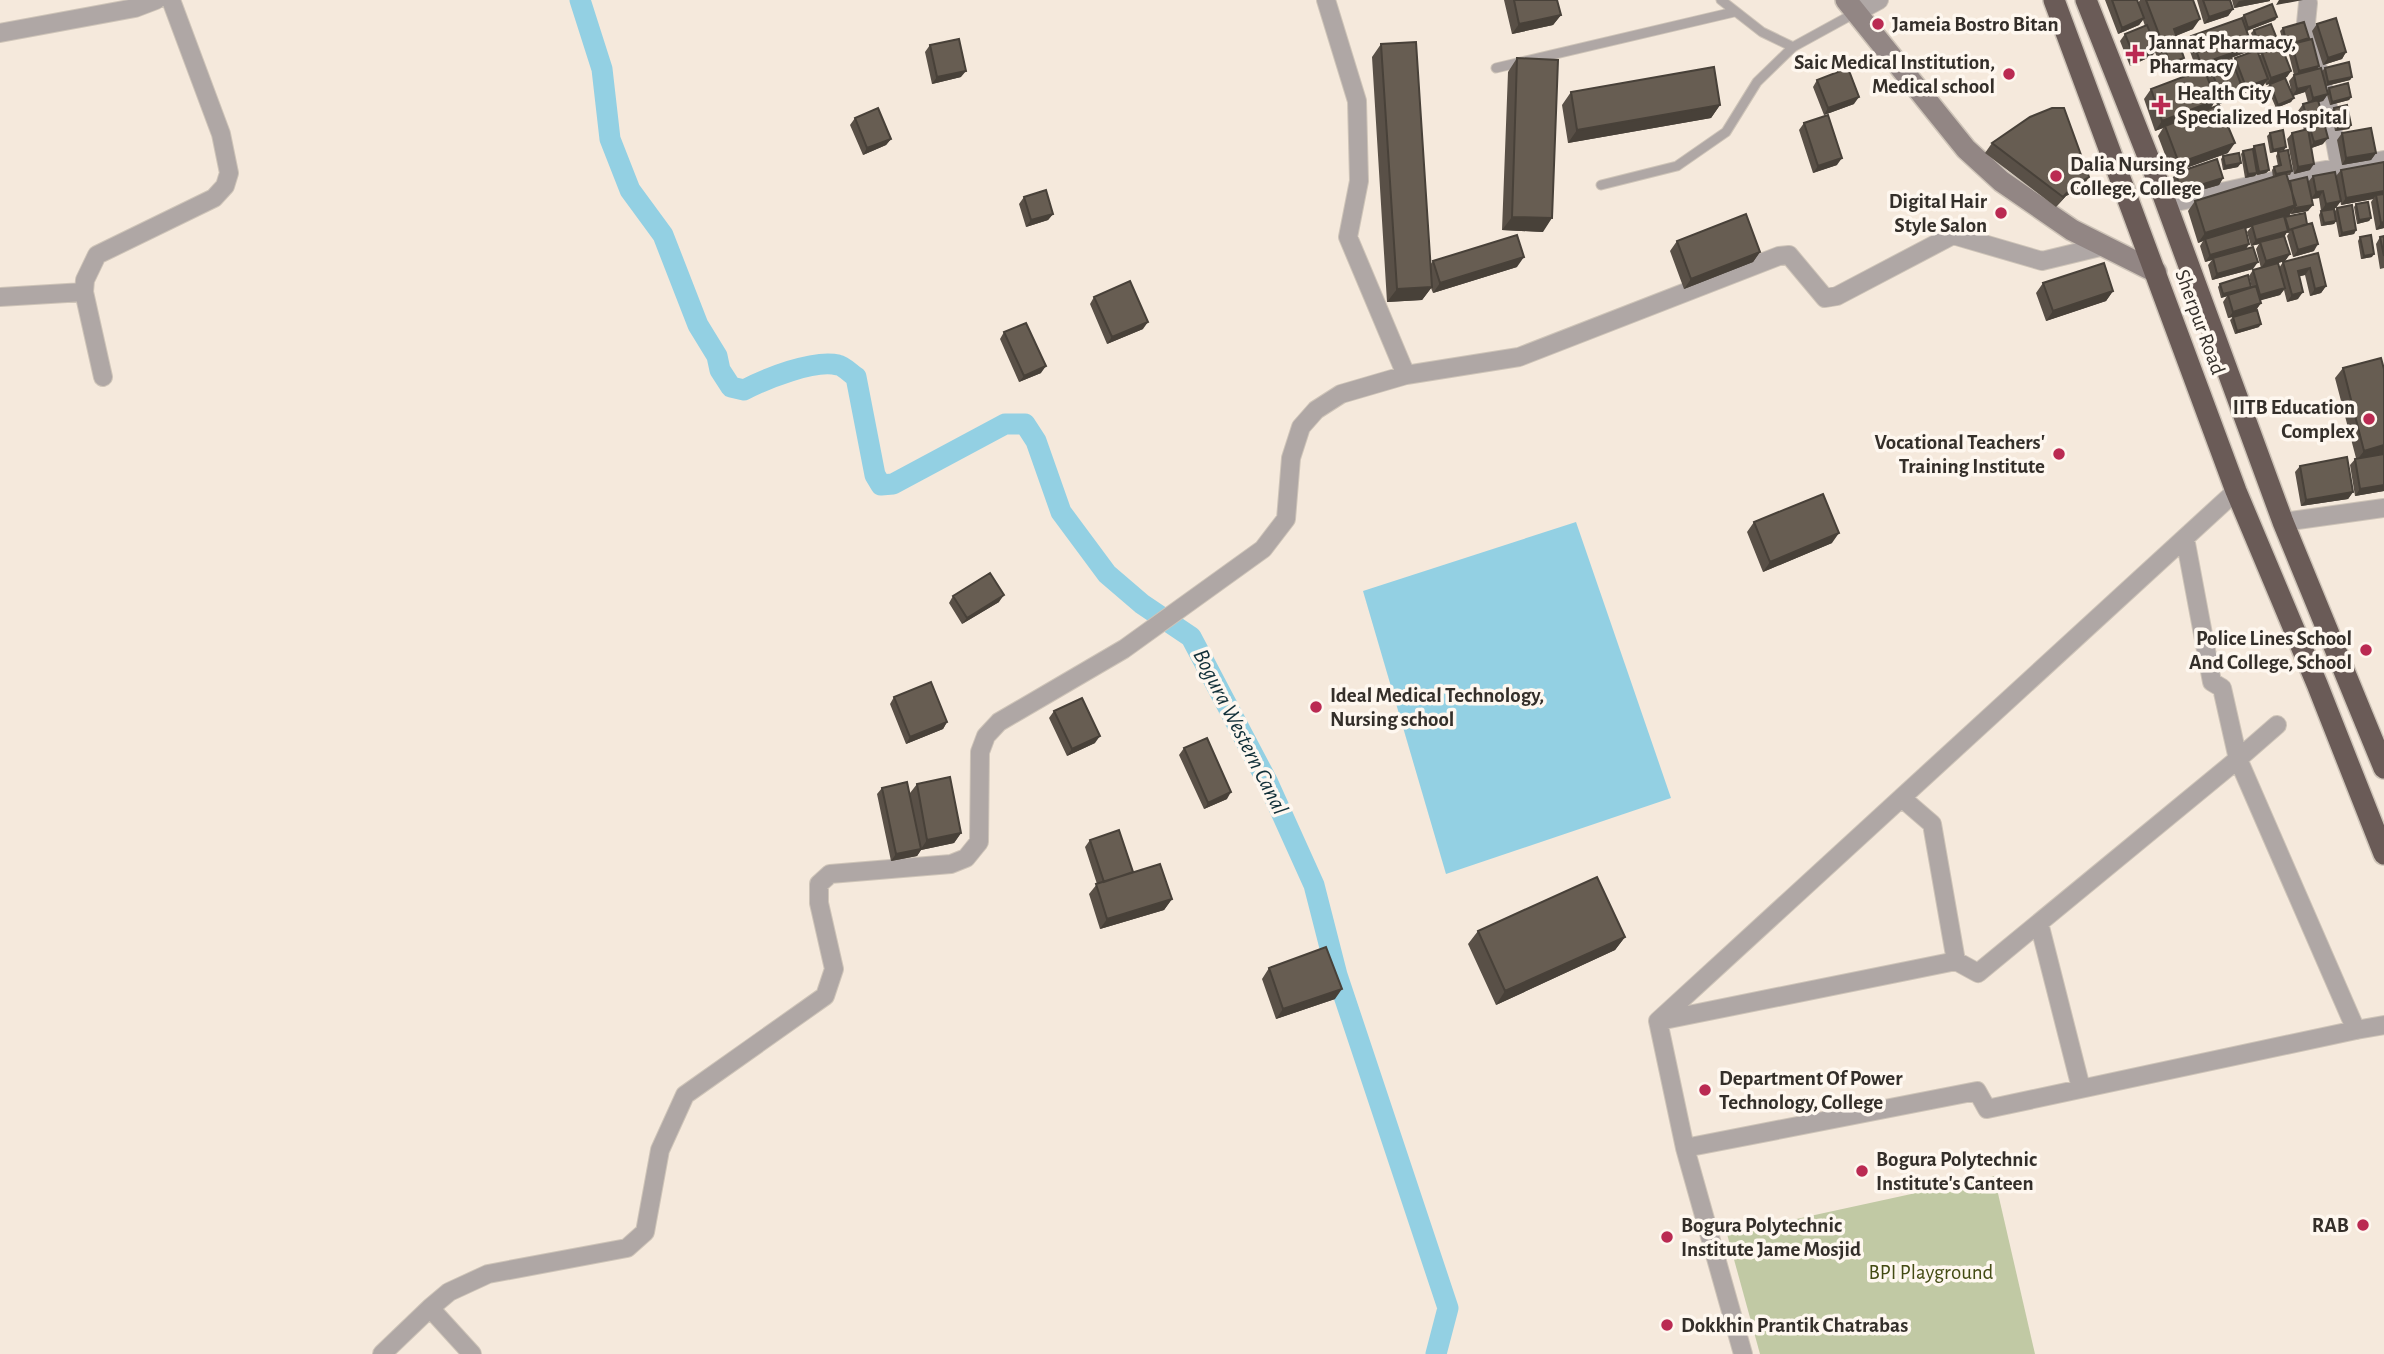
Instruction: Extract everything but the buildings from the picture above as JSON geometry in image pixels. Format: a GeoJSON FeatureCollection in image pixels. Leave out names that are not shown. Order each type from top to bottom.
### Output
{"type":"FeatureCollection","features":[{"type":"Feature","properties":{"kind":"highway","name":"Sherpur Road"},"geometry":{"type":"LineString","coordinates":[[2054,0],[2236,491],[2317,684],[2384,854]]}},
{"type":"Feature","properties":{"kind":"highway","name":"Sherpur Road"},"geometry":{"type":"LineString","coordinates":[[2086,0],[2167,204],[2283,523],[2384,768]]}},
{"type":"Feature","properties":{"kind":"street"},"geometry":{"type":"LineString","coordinates":[[0,33],[135,8],[156,0]]}},
{"type":"Feature","properties":{"kind":"street"},"geometry":{"type":"LineString","coordinates":[[103,377],[84,292],[85,280],[97,255],[214,198],[225,186],[229,173],[221,134],[171,0]]}},
{"type":"Feature","properties":{"kind":"street"},"geometry":{"type":"LineString","coordinates":[[1326,0],[1357,101],[1359,180],[1348,237],[1406,375]]}},
{"type":"Feature","properties":{"kind":"street"},"geometry":{"type":"LineString","coordinates":[[1879,0],[1850,6],[1966,149],[2001,181],[2072,230],[2156,272]]}},
{"type":"Feature","properties":{"kind":"street"},"geometry":{"type":"LineString","coordinates":[[2308,3],[2306,23],[2330,114],[2340,168]]}},
{"type":"Feature","properties":{"kind":"street"},"geometry":{"type":"LineString","coordinates":[[2167,204],[2384,160]]}},
{"type":"Feature","properties":{"kind":"street"},"geometry":{"type":"LineString","coordinates":[[383,1354],[449,1292],[488,1274],[627,1248],[645,1232],[660,1150],[685,1095],[825,996],[834,969],[819,903],[820,884],[831,874],[951,864],[966,858],[979,842],[980,752],[986,736],[999,722],[1124,649],[1263,549],[1286,519],[1292,458],[1301,428],[1316,410],[1341,394],[1406,375],[1519,357],[1779,256],[1789,255],[1825,298],[1837,296],[1953,235],[2042,261],[2104,246]]}},
{"type":"Feature","properties":{"kind":"street"},"geometry":{"type":"LineString","coordinates":[[0,297],[84,292]]}},
{"type":"Feature","properties":{"kind":"street"},"geometry":{"type":"LineString","coordinates":[[1658,1021],[2236,491]]}},
{"type":"Feature","properties":{"kind":"street"},"geometry":{"type":"LineString","coordinates":[[2283,523],[2384,508]]}},
{"type":"Feature","properties":{"kind":"street"},"geometry":{"type":"LineString","coordinates":[[2185,538],[2212,682],[2222,688],[2238,759],[2356,1030]]}},
{"type":"Feature","properties":{"kind":"street"},"geometry":{"type":"LineString","coordinates":[[1658,1021],[1956,961],[1978,973],[2277,725]]}},
{"type":"Feature","properties":{"kind":"street"},"geometry":{"type":"LineString","coordinates":[[1903,799],[1932,824],[1956,961]]}},
{"type":"Feature","properties":{"kind":"street"},"geometry":{"type":"LineString","coordinates":[[2039,923],[2081,1088]]}},
{"type":"Feature","properties":{"kind":"street"},"geometry":{"type":"LineString","coordinates":[[1658,1021],[1685,1148],[1743,1354]]}},
{"type":"Feature","properties":{"kind":"street"},"geometry":{"type":"LineString","coordinates":[[1685,1148],[1977,1091],[1987,1109],[2384,1026]]}},
{"type":"Feature","properties":{"kind":"street"},"geometry":{"type":"LineString","coordinates":[[430,1308],[472,1354]]}},
{"type":"Feature","properties":{"kind":"lane"},"geometry":{"type":"LineString","coordinates":[[1721,0],[1762,32],[1793,47]]}},
{"type":"Feature","properties":{"kind":"lane"},"geometry":{"type":"LineString","coordinates":[[1601,185],[1677,166],[1726,132],[1757,82],[1793,47],[1850,6]]}},
{"type":"Feature","properties":{"kind":"lane"},"geometry":{"type":"LineString","coordinates":[[1496,68],[1734,12]]}},
{"type":"Feature","properties":{"kind":"green space","name":"BPI Playground"},"geometry":{"type":"Polygon","coordinates":[[[1994,1176],[2035,1354],[1760,1354],[1727,1234],[1994,1176]]]}},
{"type":"Feature","properties":{"kind":"water"},"geometry":{"type":"Polygon","coordinates":[[[1576,522],[1671,798],[1446,874],[1363,591],[1576,522]]]}},
{"type":"Feature","properties":{"kind":"waterway","name":"Bogura Western Canal"},"geometry":{"type":"LineString","coordinates":[[580,0],[602,69],[610,139],[630,190],[663,235],[698,325],[717,356],[720,370],[731,387],[744,390],[803,367],[828,364],[843,367],[856,377],[875,475],[881,485],[893,484],[1005,424],[1025,424],[1036,441],[1061,512],[1107,574],[1142,604],[1191,637],[1268,783],[1314,885],[1337,975],[1448,1308],[1436,1354]]}},
{"type":"Feature","properties":{"kind":"place","name":"Jameia Bostro Bitan"},"geometry":{"type":"Point","coordinates":[1878,24]}},
{"type":"Feature","properties":{"kind":"place","name":"Jannat Pharmacy, Pharmacy"},"geometry":{"type":"Point","coordinates":[2135,54]}},
{"type":"Feature","properties":{"kind":"place","name":"Saic Medical Institution, Medical school"},"geometry":{"type":"Point","coordinates":[2009,74]}},
{"type":"Feature","properties":{"kind":"place","name":"Health City Specialized Hospital"},"geometry":{"type":"Point","coordinates":[2161,105]}},
{"type":"Feature","properties":{"kind":"place","name":"Dalia Nursing College, College"},"geometry":{"type":"Point","coordinates":[2056,176]}},
{"type":"Feature","properties":{"kind":"place","name":"Digital Hair Style Salon"},"geometry":{"type":"Point","coordinates":[2001,213]}},
{"type":"Feature","properties":{"kind":"place","name":"IITB Education Complex"},"geometry":{"type":"Point","coordinates":[2369,419]}},
{"type":"Feature","properties":{"kind":"place","name":"Vocational Teachers' Training Institute"},"geometry":{"type":"Point","coordinates":[2059,454]}},
{"type":"Feature","properties":{"kind":"place","name":"Police Lines School And College, School"},"geometry":{"type":"Point","coordinates":[2366,650]}},
{"type":"Feature","properties":{"kind":"place","name":"Ideal Medical Technology, Nursing school"},"geometry":{"type":"Point","coordinates":[1316,707]}},
{"type":"Feature","properties":{"kind":"place","name":"Department Of Power Technology, College"},"geometry":{"type":"Point","coordinates":[1705,1090]}},
{"type":"Feature","properties":{"kind":"place","name":"Bogura Polytechnic Institute's Canteen"},"geometry":{"type":"Point","coordinates":[1862,1171]}},
{"type":"Feature","properties":{"kind":"place","name":"RAB"},"geometry":{"type":"Point","coordinates":[2363,1225]}},
{"type":"Feature","properties":{"kind":"place","name":"Bogura Polytechnic Institute Jame Mosjid"},"geometry":{"type":"Point","coordinates":[1667,1237]}},
{"type":"Feature","properties":{"kind":"place","name":"Dokkhin Prantik Chatrabas"},"geometry":{"type":"Point","coordinates":[1667,1325]}}]}
